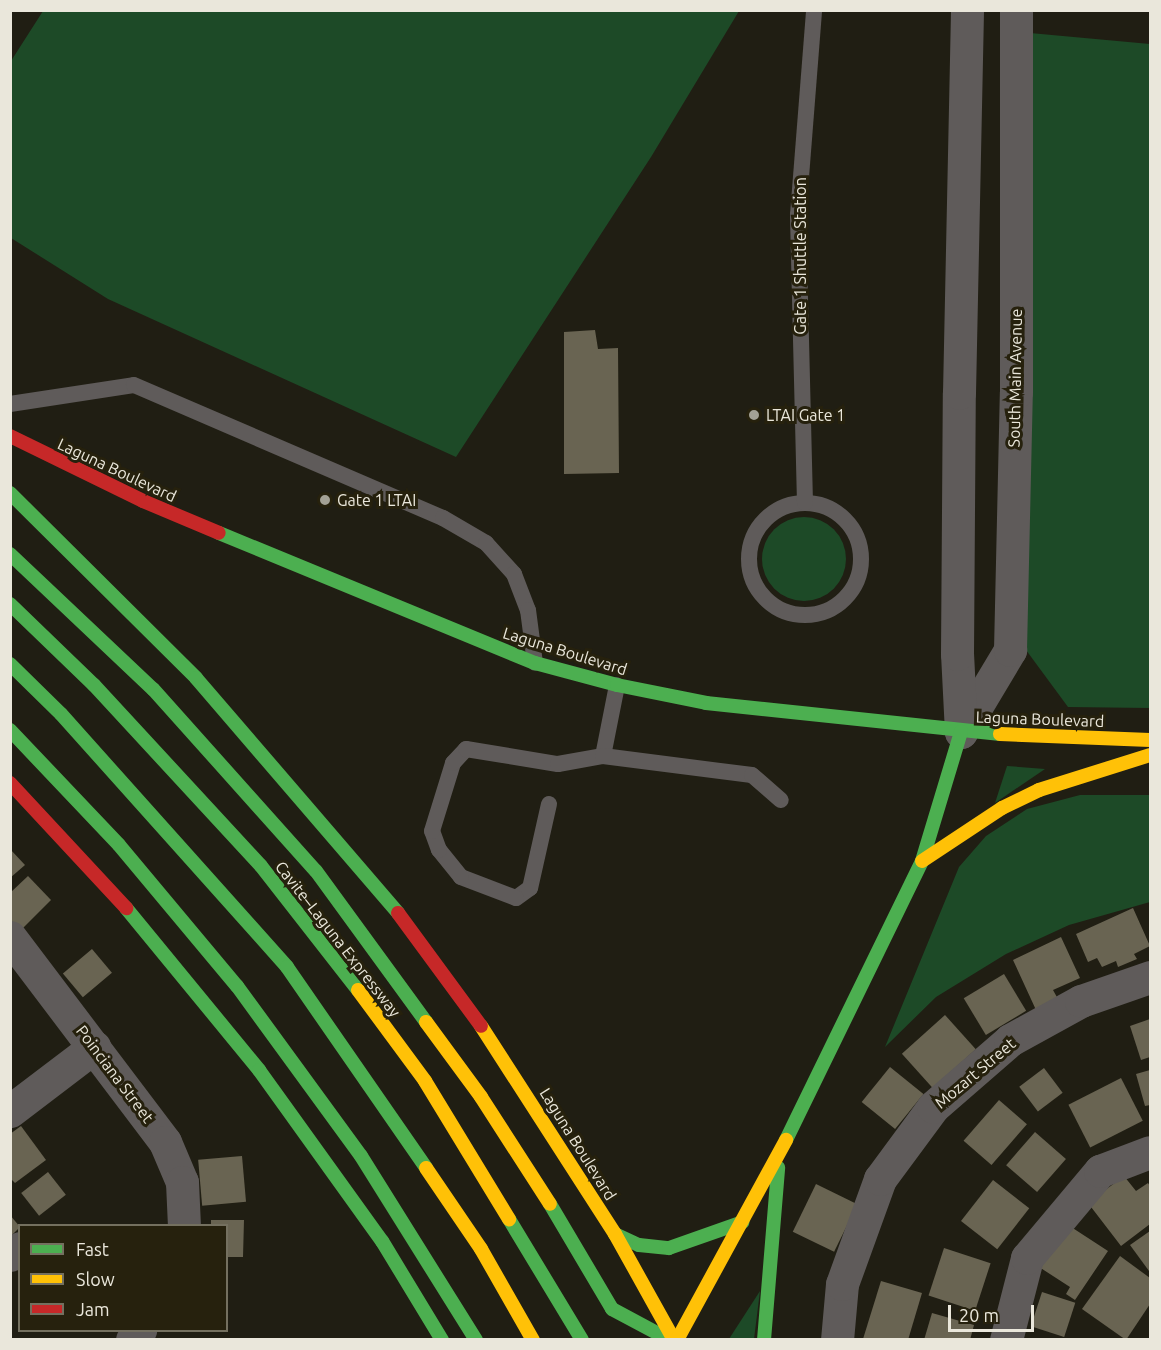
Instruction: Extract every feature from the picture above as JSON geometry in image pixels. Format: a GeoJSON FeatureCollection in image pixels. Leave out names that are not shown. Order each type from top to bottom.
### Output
{"type":"FeatureCollection","features":[{"type":"Feature","properties":{"kind":"main road","name":"Laguna Boulevard"},"geometry":{"type":"LineString","coordinates":[[10,436],[143,501],[535,663],[617,685],[717,704],[961,732],[1150,740]]}},
{"type":"Feature","properties":{"kind":"main road","name":"Laguna Boulevard"},"geometry":{"type":"LineString","coordinates":[[10,493],[203,686],[366,872],[462,997],[615,1234],[674,1340]]}},
{"type":"Feature","properties":{"kind":"main road"},"geometry":{"type":"LineString","coordinates":[[10,554],[153,689],[316,871],[482,1097],[530,1170],[612,1310],[674,1340],[743,1222],[780,1151],[922,861],[961,732]]}},
{"type":"Feature","properties":{"kind":"main road","name":"Cavite–Laguna Expressway"},"geometry":{"type":"LineString","coordinates":[[10,604],[93,685],[245,849],[324,944],[425,1081],[582,1340]]}},
{"type":"Feature","properties":{"kind":"main road"},"geometry":{"type":"LineString","coordinates":[[10,664],[62,714],[286,967],[481,1248],[533,1340]]}},
{"type":"Feature","properties":{"kind":"main road"},"geometry":{"type":"LineString","coordinates":[[10,730],[119,845],[237,986],[361,1156],[476,1340]]}},
{"type":"Feature","properties":{"kind":"main road"},"geometry":{"type":"LineString","coordinates":[[922,861],[994,813],[1039,790],[1150,754]]}},
{"type":"Feature","properties":{"kind":"main road"},"geometry":{"type":"LineString","coordinates":[[10,783],[113,891],[185,975],[302,1127],[382,1241],[442,1340]]}},
{"type":"Feature","properties":{"kind":"main road"},"geometry":{"type":"LineString","coordinates":[[764,1340],[780,1151]]}},
{"type":"Feature","properties":{"kind":"main road"},"geometry":{"type":"LineString","coordinates":[[615,1234],[639,1245],[669,1248],[743,1222]]}},
{"type":"Feature","properties":{"kind":"main road"},"geometry":{"type":"LineString","coordinates":[[382,1241],[411,1318]]}},
{"type":"Feature","properties":{"kind":"street"},"geometry":{"type":"LineString","coordinates":[[961,732],[957,654],[959,393],[967,10]]}},
{"type":"Feature","properties":{"kind":"street","name":"South Main Avenue"},"geometry":{"type":"LineString","coordinates":[[961,732],[1010,650],[1016,392],[1016,10]]}},
{"type":"Feature","properties":{"kind":"street","name":"Poinciana Street"},"geometry":{"type":"LineString","coordinates":[[16,953],[94,1047],[165,1142],[183,1182],[184,1224]]}},
{"type":"Feature","properties":{"kind":"street","name":"Mozart Street"},"geometry":{"type":"LineString","coordinates":[[837,1340],[842,1284],[880,1179],[933,1107],[1010,1040],[1081,1001],[1150,977]]}},
{"type":"Feature","properties":{"kind":"street"},"geometry":{"type":"LineString","coordinates":[[10,1111],[94,1047]]}},
{"type":"Feature","properties":{"kind":"street"},"geometry":{"type":"LineString","coordinates":[[1006,1340],[1027,1258],[1100,1171],[1150,1152]]}},
{"type":"Feature","properties":{"kind":"lane","name":"Gate 1 Shuttle Station"},"geometry":{"type":"LineString","coordinates":[[805,503],[798,215],[814,10]]}},
{"type":"Feature","properties":{"kind":"lane"},"geometry":{"type":"LineString","coordinates":[[10,404],[134,385],[443,518],[486,543],[514,574],[528,610],[535,663]]}},
{"type":"Feature","properties":{"kind":"lane"},"geometry":{"type":"LineString","coordinates":[[805,503],[833,510],[848,523],[858,540],[861,559],[857,578],[848,596],[832,608],[804,615],[785,611],[761,595],[752,578],[749,558],[752,539],[762,523],[786,506],[805,503]]}},
{"type":"Feature","properties":{"kind":"lane"},"geometry":{"type":"LineString","coordinates":[[603,756],[617,685]]}},
{"type":"Feature","properties":{"kind":"lane"},"geometry":{"type":"LineString","coordinates":[[549,804],[530,888],[516,898],[461,877],[439,850],[432,831],[453,762],[466,749],[558,764],[603,756],[752,775],[781,800]]}},
{"type":"Feature","properties":{"kind":"green space"},"geometry":{"type":"Polygon","coordinates":[[[43,11],[739,11],[651,157],[456,457],[108,299],[11,238],[11,61],[43,11]]]}},
{"type":"Feature","properties":{"kind":"green space"},"geometry":{"type":"Polygon","coordinates":[[[1030,33],[1150,44],[1150,708],[1068,707],[1026,650],[1030,33]]]}},
{"type":"Feature","properties":{"kind":"green space"},"geometry":{"type":"Polygon","coordinates":[[[804,517],[820,520],[834,529],[843,543],[846,559],[843,575],[834,589],[820,598],[804,601],[788,598],[774,589],[765,575],[762,559],[765,543],[774,529],[788,520],[804,517]]]}},
{"type":"Feature","properties":{"kind":"green space"},"geometry":{"type":"Polygon","coordinates":[[[1007,766],[1045,769],[995,803],[1007,766]]]}},
{"type":"Feature","properties":{"kind":"green space"},"geometry":{"type":"Polygon","coordinates":[[[1080,795],[1150,795],[1150,902],[1069,925],[1006,954],[936,997],[885,1047],[959,867],[986,836],[1027,809],[1080,795]]]}},
{"type":"Feature","properties":{"kind":"green space"},"geometry":{"type":"Polygon","coordinates":[[[760,1291],[754,1339],[729,1339],[760,1291]]]}},
{"type":"Feature","properties":{"kind":"building"},"geometry":{"type":"Polygon","coordinates":[[[595,330],[598,349],[618,348],[619,473],[564,474],[564,332],[595,330]]]}},
{"type":"Feature","properties":{"kind":"building"},"geometry":{"type":"Polygon","coordinates":[[[10,849],[25,865],[10,878],[10,849]]]}},
{"type":"Feature","properties":{"kind":"building"},"geometry":{"type":"Polygon","coordinates":[[[28,876],[51,900],[21,930],[10,920],[10,893],[28,876]]]}},
{"type":"Feature","properties":{"kind":"building"},"geometry":{"type":"Polygon","coordinates":[[[1133,908],[1150,946],[1134,954],[1137,959],[1118,967],[1116,961],[1102,967],[1097,958],[1088,962],[1076,934],[1133,908]]]}},
{"type":"Feature","properties":{"kind":"building"},"geometry":{"type":"Polygon","coordinates":[[[1061,937],[1080,978],[1053,990],[1058,999],[1036,1010],[1013,960],[1061,937]]]}},
{"type":"Feature","properties":{"kind":"building"},"geometry":{"type":"Polygon","coordinates":[[[92,949],[112,973],[83,997],[63,973],[92,949]]]}},
{"type":"Feature","properties":{"kind":"building"},"geometry":{"type":"Polygon","coordinates":[[[1004,974],[1026,1011],[986,1035],[964,998],[1004,974]]]}},
{"type":"Feature","properties":{"kind":"building"},"geometry":{"type":"Polygon","coordinates":[[[945,1015],[976,1049],[933,1088],[902,1054],[945,1015]]]}},
{"type":"Feature","properties":{"kind":"building"},"geometry":{"type":"Polygon","coordinates":[[[1150,1019],[1150,1057],[1141,1060],[1130,1026],[1150,1019]]]}},
{"type":"Feature","properties":{"kind":"building"},"geometry":{"type":"Polygon","coordinates":[[[890,1067],[923,1094],[895,1129],[862,1102],[890,1067]]]}},
{"type":"Feature","properties":{"kind":"building"},"geometry":{"type":"Polygon","coordinates":[[[1044,1068],[1063,1093],[1038,1111],[1019,1087],[1044,1068]]]}},
{"type":"Feature","properties":{"kind":"building"},"geometry":{"type":"Polygon","coordinates":[[[1150,1070],[1150,1105],[1145,1106],[1136,1074],[1150,1070]]]}},
{"type":"Feature","properties":{"kind":"building"},"geometry":{"type":"Polygon","coordinates":[[[1121,1078],[1143,1121],[1090,1148],[1068,1105],[1121,1078]]]}},
{"type":"Feature","properties":{"kind":"building"},"geometry":{"type":"Polygon","coordinates":[[[999,1100],[1027,1124],[991,1165],[964,1141],[999,1100]]]}},
{"type":"Feature","properties":{"kind":"building"},"geometry":{"type":"Polygon","coordinates":[[[21,1126],[46,1160],[15,1183],[10,1178],[10,1134],[21,1126]]]}},
{"type":"Feature","properties":{"kind":"building"},"geometry":{"type":"Polygon","coordinates":[[[1035,1132],[1066,1159],[1037,1192],[1006,1165],[1035,1132]]]}},
{"type":"Feature","properties":{"kind":"building"},"geometry":{"type":"Polygon","coordinates":[[[242,1156],[246,1202],[202,1206],[198,1160],[242,1156]]]}},
{"type":"Feature","properties":{"kind":"building"},"geometry":{"type":"Polygon","coordinates":[[[48,1172],[66,1195],[39,1216],[21,1193],[48,1172]]]}},
{"type":"Feature","properties":{"kind":"building"},"geometry":{"type":"Polygon","coordinates":[[[1124,1176],[1136,1191],[1148,1183],[1150,1186],[1150,1224],[1121,1246],[1088,1203],[1124,1176]]]}},
{"type":"Feature","properties":{"kind":"building"},"geometry":{"type":"Polygon","coordinates":[[[993,1180],[1029,1208],[997,1249],[961,1221],[993,1180]]]}},
{"type":"Feature","properties":{"kind":"building"},"geometry":{"type":"Polygon","coordinates":[[[816,1184],[857,1204],[834,1252],[793,1232],[816,1184]]]}},
{"type":"Feature","properties":{"kind":"building"},"geometry":{"type":"Polygon","coordinates":[[[10,1215],[18,1225],[18,1229],[10,1237],[10,1215]]]}},
{"type":"Feature","properties":{"kind":"building"},"geometry":{"type":"Polygon","coordinates":[[[211,1220],[244,1220],[243,1257],[228,1257],[228,1224],[211,1224],[211,1220]]]}},
{"type":"Feature","properties":{"kind":"building"},"geometry":{"type":"Polygon","coordinates":[[[1065,1223],[1108,1251],[1075,1300],[1066,1294],[1070,1287],[1036,1265],[1065,1223]]]}},
{"type":"Feature","properties":{"kind":"building"},"geometry":{"type":"Polygon","coordinates":[[[1150,1231],[1150,1269],[1149,1271],[1130,1245],[1150,1231]]]}},
{"type":"Feature","properties":{"kind":"building"},"geometry":{"type":"Polygon","coordinates":[[[944,1248],[991,1263],[975,1311],[929,1296],[944,1248]]]}},
{"type":"Feature","properties":{"kind":"building"},"geometry":{"type":"Polygon","coordinates":[[[1120,1256],[1150,1278],[1150,1304],[1126,1340],[1082,1309],[1120,1256]]]}},
{"type":"Feature","properties":{"kind":"building"},"geometry":{"type":"Polygon","coordinates":[[[881,1281],[922,1293],[908,1340],[863,1339],[881,1281]]]}},
{"type":"Feature","properties":{"kind":"building"},"geometry":{"type":"Polygon","coordinates":[[[1042,1292],[1075,1303],[1064,1337],[1031,1326],[1042,1292]]]}},
{"type":"Feature","properties":{"kind":"building"},"geometry":{"type":"Polygon","coordinates":[[[932,1313],[974,1325],[970,1340],[924,1340],[932,1313]]]}},
{"type":"Feature","properties":{"kind":"traffic: fast"},"geometry":{"type":"LineString","coordinates":[[10,493],[196,678],[398,913]]}},
{"type":"Feature","properties":{"kind":"traffic: fast"},"geometry":{"type":"LineString","coordinates":[[219,533],[535,663],[617,685],[706,703],[1000,734]]}},
{"type":"Feature","properties":{"kind":"traffic: fast"},"geometry":{"type":"LineString","coordinates":[[10,554],[153,689],[316,871],[426,1022]]}},
{"type":"Feature","properties":{"kind":"traffic: fast"},"geometry":{"type":"LineString","coordinates":[[10,604],[94,685],[261,866],[358,990]]}},
{"type":"Feature","properties":{"kind":"traffic: fast"},"geometry":{"type":"LineString","coordinates":[[10,664],[61,714],[287,967],[426,1168]]}},
{"type":"Feature","properties":{"kind":"traffic: fast"},"geometry":{"type":"LineString","coordinates":[[10,730],[119,845],[237,986],[361,1156],[476,1340]]}},
{"type":"Feature","properties":{"kind":"traffic: fast"},"geometry":{"type":"LineString","coordinates":[[786,1140],[922,861],[961,732]]}},
{"type":"Feature","properties":{"kind":"traffic: fast"},"geometry":{"type":"LineString","coordinates":[[126,908],[259,1070],[382,1241],[442,1340]]}},
{"type":"Feature","properties":{"kind":"traffic: fast"},"geometry":{"type":"LineString","coordinates":[[764,1340],[778,1168]]}},
{"type":"Feature","properties":{"kind":"traffic: fast"},"geometry":{"type":"LineString","coordinates":[[550,1204],[612,1309],[670,1340]]}},
{"type":"Feature","properties":{"kind":"traffic: fast"},"geometry":{"type":"LineString","coordinates":[[509,1219],[582,1340]]}},
{"type":"Feature","properties":{"kind":"traffic: fast"},"geometry":{"type":"LineString","coordinates":[[615,1234],[639,1245],[669,1248],[743,1222]]}},
{"type":"Feature","properties":{"kind":"traffic: slow"},"geometry":{"type":"LineString","coordinates":[[1000,734],[1150,740]]}},
{"type":"Feature","properties":{"kind":"traffic: slow"},"geometry":{"type":"LineString","coordinates":[[922,861],[1002,808],[1039,790],[1150,755]]}},
{"type":"Feature","properties":{"kind":"traffic: slow"},"geometry":{"type":"LineString","coordinates":[[358,990],[425,1081],[509,1219]]}},
{"type":"Feature","properties":{"kind":"traffic: slow"},"geometry":{"type":"LineString","coordinates":[[426,1022],[481,1097],[550,1204]]}},
{"type":"Feature","properties":{"kind":"traffic: slow"},"geometry":{"type":"LineString","coordinates":[[481,1026],[615,1234],[674,1340]]}},
{"type":"Feature","properties":{"kind":"traffic: slow"},"geometry":{"type":"LineString","coordinates":[[677,1340],[786,1140]]}},
{"type":"Feature","properties":{"kind":"traffic: slow"},"geometry":{"type":"LineString","coordinates":[[426,1168],[481,1249],[533,1340]]}},
{"type":"Feature","properties":{"kind":"traffic: jam"},"geometry":{"type":"LineString","coordinates":[[10,436],[143,501],[219,533]]}},
{"type":"Feature","properties":{"kind":"traffic: jam"},"geometry":{"type":"LineString","coordinates":[[10,783],[126,908]]}},
{"type":"Feature","properties":{"kind":"traffic: jam"},"geometry":{"type":"LineString","coordinates":[[398,913],[481,1026]]}},
{"type":"Feature","properties":{"kind":"place","name":"LTAI Gate 1"},"geometry":{"type":"Point","coordinates":[754,415]}},
{"type":"Feature","properties":{"kind":"place","name":"Gate 1 LTAI"},"geometry":{"type":"Point","coordinates":[325,500]}}]}
